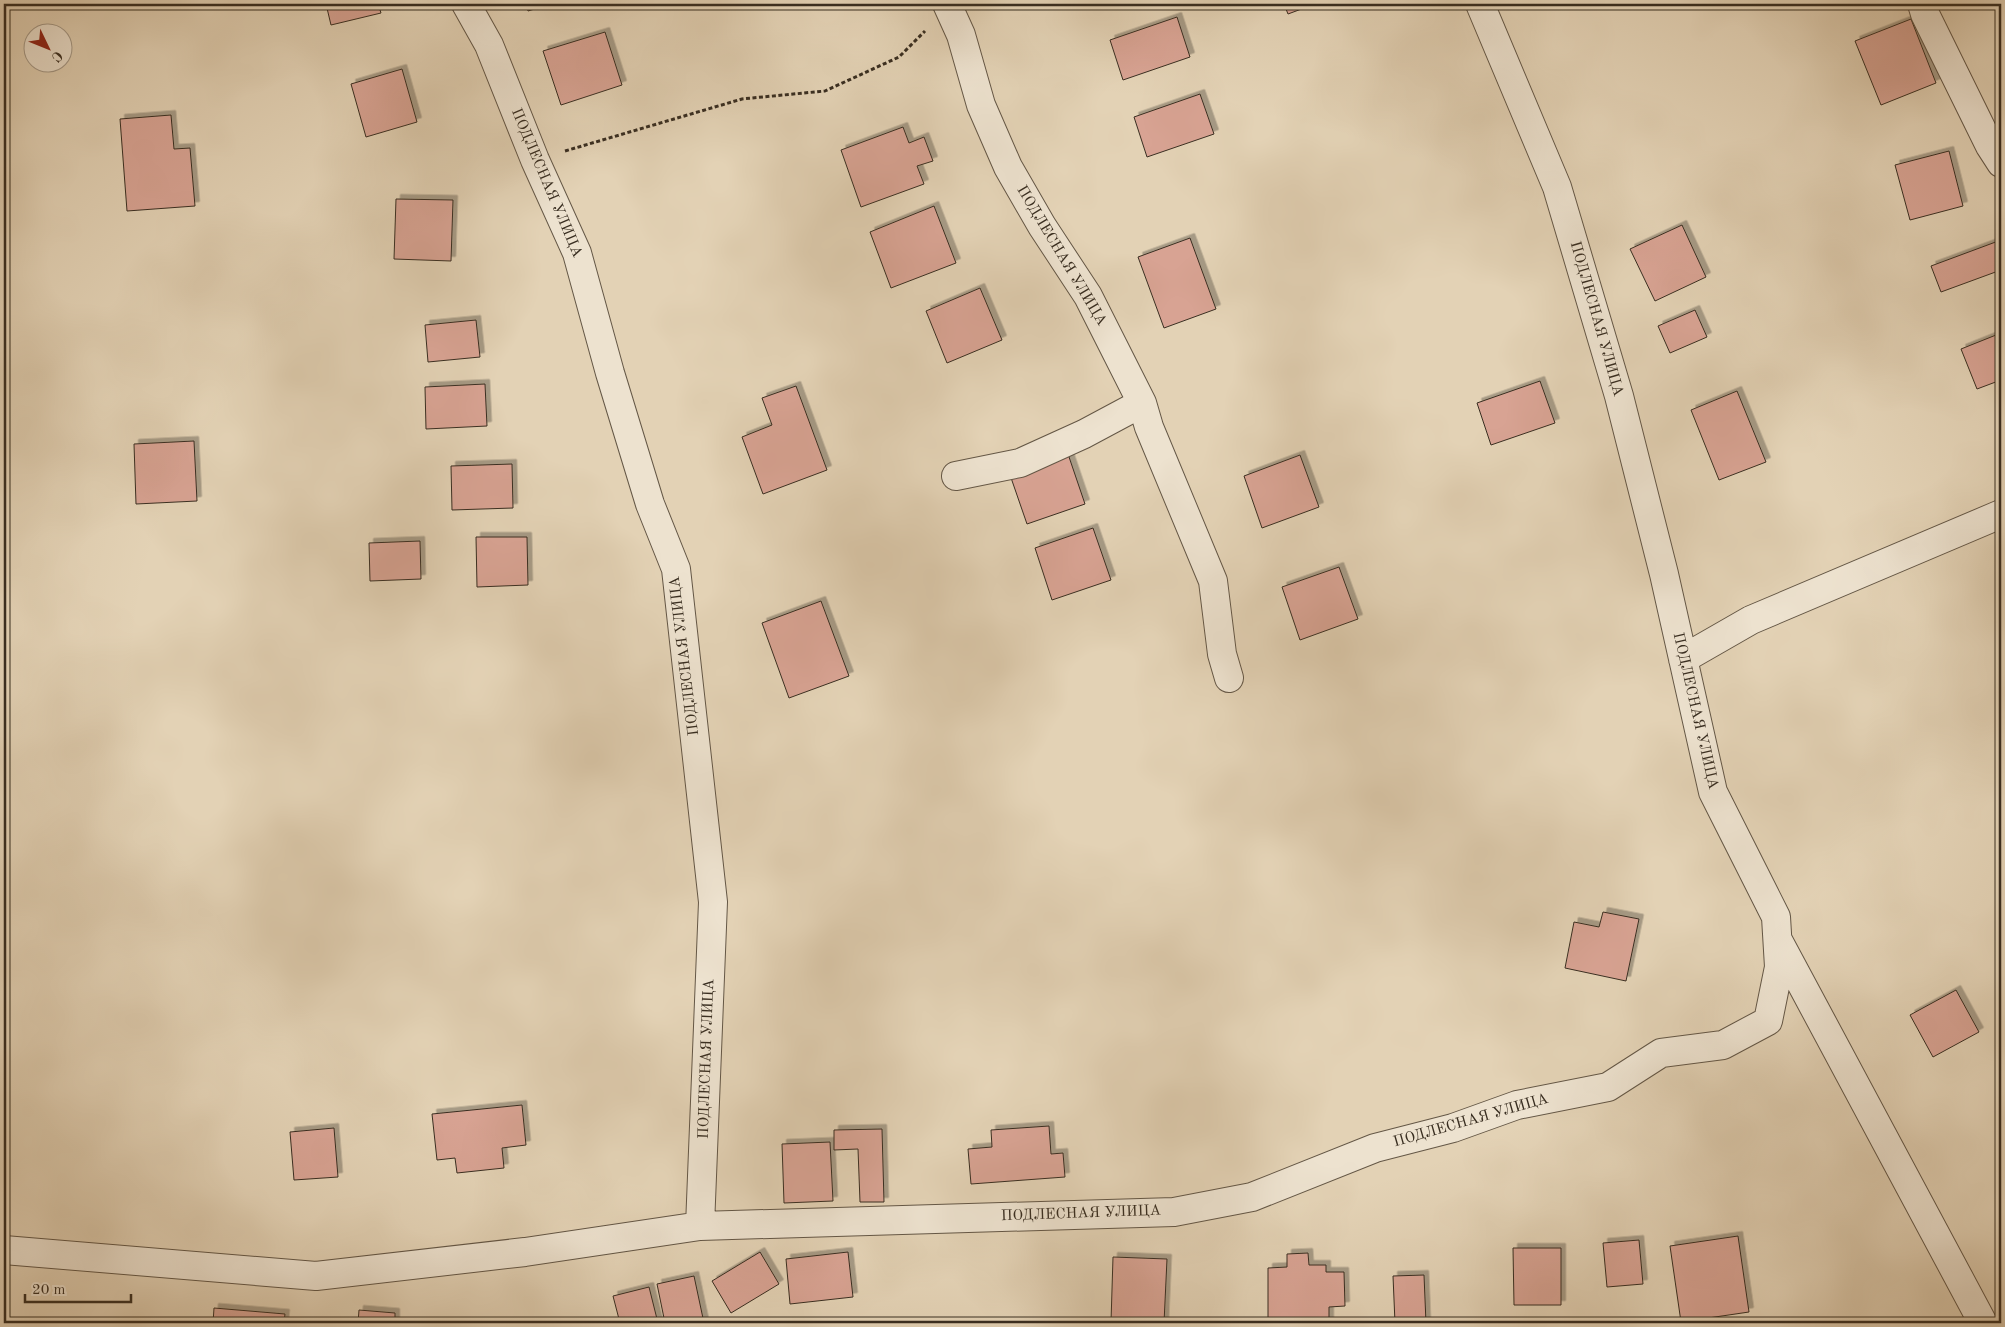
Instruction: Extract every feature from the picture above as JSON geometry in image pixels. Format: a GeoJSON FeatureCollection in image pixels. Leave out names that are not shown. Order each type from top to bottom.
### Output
{"type":"FeatureCollection","features":[{"type":"Feature","properties":{"kind":"street","name":"ПОДЛЕСНАЯ УЛИЦА"},"geometry":{"type":"LineString","coordinates":[[466,4],[489,45],[535,160],[577,253],[610,373],[650,504],[676,569],[713,902],[700,1226]]}},
{"type":"Feature","properties":{"kind":"street","name":"ПОДЛЕСНАЯ УЛИЦА"},"geometry":{"type":"LineString","coordinates":[[4,1250],[316,1276],[525,1252],[700,1226],[1174,1212],[1252,1197],[1375,1148],[1453,1128],[1517,1106],[1608,1087],[1661,1053],[1723,1044],[1768,1021],[1779,967],[1776,917],[1713,792],[1619,396],[1557,187],[1480,4]]}},
{"type":"Feature","properties":{"kind":"street"},"geometry":{"type":"LineString","coordinates":[[1922,4],[1925,14],[1981,128],[2001,163]]}},
{"type":"Feature","properties":{"kind":"street","name":"ПОДЛЕСНАЯ УЛИЦА"},"geometry":{"type":"LineString","coordinates":[[948,6],[961,35],[981,106],[1008,167],[1042,226],[1088,296],[1142,402],[1149,427],[1213,581],[1222,654],[1229,678]]}},
{"type":"Feature","properties":{"kind":"street"},"geometry":{"type":"LineString","coordinates":[[956,476],[1020,463],[1084,434],[1142,402]]}},
{"type":"Feature","properties":{"kind":"street"},"geometry":{"type":"LineString","coordinates":[[1683,660],[1751,620],[2001,514]]}},
{"type":"Feature","properties":{"kind":"street"},"geometry":{"type":"LineString","coordinates":[[1777,938],[1982,1323]]}},
{"type":"Feature","properties":{"kind":"path"},"geometry":{"type":"LineString","coordinates":[[535,160],[742,99],[824,91],[899,57],[948,6]]}},
{"type":"Feature","properties":{"kind":"building"},"geometry":{"type":"Polygon","coordinates":[[[326,4],[378,4],[381,13],[331,25],[326,4]]]}},
{"type":"Feature","properties":{"kind":"building"},"geometry":{"type":"Polygon","coordinates":[[[526,4],[551,4],[528,11],[526,4]]]}},
{"type":"Feature","properties":{"kind":"building"},"geometry":{"type":"Polygon","coordinates":[[[1284,4],[1315,4],[1288,14],[1284,4]]]}},
{"type":"Feature","properties":{"kind":"building"},"geometry":{"type":"Polygon","coordinates":[[[1177,17],[1190,57],[1123,80],[1110,40],[1177,17]]]}},
{"type":"Feature","properties":{"kind":"building"},"geometry":{"type":"Polygon","coordinates":[[[1911,19],[1936,83],[1881,105],[1855,41],[1911,19]]]}},
{"type":"Feature","properties":{"kind":"building"},"geometry":{"type":"Polygon","coordinates":[[[605,32],[622,85],[561,105],[543,51],[605,32]]]}},
{"type":"Feature","properties":{"kind":"building"},"geometry":{"type":"Polygon","coordinates":[[[402,69],[417,122],[366,137],[351,84],[402,69]]]}},
{"type":"Feature","properties":{"kind":"building"},"geometry":{"type":"Polygon","coordinates":[[[1200,94],[1214,134],[1147,157],[1134,117],[1200,94]]]}},
{"type":"Feature","properties":{"kind":"building"},"geometry":{"type":"Polygon","coordinates":[[[171,115],[174,149],[190,148],[195,206],[127,211],[120,119],[171,115]]]}},
{"type":"Feature","properties":{"kind":"building"},"geometry":{"type":"Polygon","coordinates":[[[903,127],[909,143],[924,137],[933,161],[917,166],[924,184],[861,207],[841,150],[903,127]]]}},
{"type":"Feature","properties":{"kind":"building"},"geometry":{"type":"Polygon","coordinates":[[[1949,151],[1963,206],[1910,220],[1895,165],[1949,151]]]}},
{"type":"Feature","properties":{"kind":"building"},"geometry":{"type":"Polygon","coordinates":[[[396,199],[453,200],[451,261],[394,259],[396,199]]]}},
{"type":"Feature","properties":{"kind":"building"},"geometry":{"type":"Polygon","coordinates":[[[934,206],[956,263],[891,288],[870,232],[934,206]]]}},
{"type":"Feature","properties":{"kind":"building"},"geometry":{"type":"Polygon","coordinates":[[[1682,225],[1706,277],[1655,301],[1630,249],[1682,225]]]}},
{"type":"Feature","properties":{"kind":"building"},"geometry":{"type":"Polygon","coordinates":[[[1190,238],[1216,309],[1164,328],[1138,257],[1190,238]]]}},
{"type":"Feature","properties":{"kind":"building"},"geometry":{"type":"Polygon","coordinates":[[[2001,240],[2001,270],[1941,292],[1931,266],[2001,240]]]}},
{"type":"Feature","properties":{"kind":"building"},"geometry":{"type":"Polygon","coordinates":[[[980,288],[1002,340],[947,363],[926,311],[980,288]]]}},
{"type":"Feature","properties":{"kind":"building"},"geometry":{"type":"Polygon","coordinates":[[[1695,310],[1707,337],[1670,353],[1658,326],[1695,310]]]}},
{"type":"Feature","properties":{"kind":"building"},"geometry":{"type":"Polygon","coordinates":[[[476,320],[480,357],[428,362],[425,325],[476,320]]]}},
{"type":"Feature","properties":{"kind":"building"},"geometry":{"type":"Polygon","coordinates":[[[2001,333],[2001,380],[1977,389],[1961,349],[2001,333]]]}},
{"type":"Feature","properties":{"kind":"building"},"geometry":{"type":"Polygon","coordinates":[[[1540,381],[1555,423],[1491,445],[1477,403],[1540,381]]]}},
{"type":"Feature","properties":{"kind":"building"},"geometry":{"type":"Polygon","coordinates":[[[485,384],[487,426],[426,429],[425,387],[485,384]]]}},
{"type":"Feature","properties":{"kind":"building"},"geometry":{"type":"Polygon","coordinates":[[[796,386],[827,470],[763,494],[742,437],[772,425],[762,398],[796,386]]]}},
{"type":"Feature","properties":{"kind":"building"},"geometry":{"type":"Polygon","coordinates":[[[1737,391],[1766,462],[1719,480],[1691,410],[1737,391]]]}},
{"type":"Feature","properties":{"kind":"building"},"geometry":{"type":"Polygon","coordinates":[[[194,441],[197,501],[136,504],[134,444],[194,441]]]}},
{"type":"Feature","properties":{"kind":"building"},"geometry":{"type":"Polygon","coordinates":[[[1067,451],[1085,504],[1027,524],[1009,472],[1067,451]]]}},
{"type":"Feature","properties":{"kind":"building"},"geometry":{"type":"Polygon","coordinates":[[[1300,455],[1319,507],[1262,528],[1244,476],[1300,455]]]}},
{"type":"Feature","properties":{"kind":"building"},"geometry":{"type":"Polygon","coordinates":[[[512,464],[513,508],[452,510],[451,466],[512,464]]]}},
{"type":"Feature","properties":{"kind":"building"},"geometry":{"type":"Polygon","coordinates":[[[1093,528],[1111,580],[1052,600],[1035,548],[1093,528]]]}},
{"type":"Feature","properties":{"kind":"building"},"geometry":{"type":"Polygon","coordinates":[[[476,537],[527,537],[528,585],[477,587],[476,537]]]}},
{"type":"Feature","properties":{"kind":"building"},"geometry":{"type":"Polygon","coordinates":[[[420,541],[421,579],[370,581],[369,543],[420,541]]]}},
{"type":"Feature","properties":{"kind":"building"},"geometry":{"type":"Polygon","coordinates":[[[1339,567],[1358,619],[1300,640],[1282,587],[1339,567]]]}},
{"type":"Feature","properties":{"kind":"building"},"geometry":{"type":"Polygon","coordinates":[[[821,601],[849,676],[789,698],[762,623],[821,601]]]}},
{"type":"Feature","properties":{"kind":"building"},"geometry":{"type":"Polygon","coordinates":[[[1603,912],[1639,919],[1626,981],[1565,968],[1574,922],[1599,927],[1603,912]]]}},
{"type":"Feature","properties":{"kind":"building"},"geometry":{"type":"Polygon","coordinates":[[[1956,990],[1979,1032],[1933,1057],[1910,1015],[1956,990]]]}},
{"type":"Feature","properties":{"kind":"building"},"geometry":{"type":"Polygon","coordinates":[[[522,1105],[526,1145],[502,1148],[504,1168],[457,1173],[455,1158],[437,1160],[432,1114],[522,1105]]]}},
{"type":"Feature","properties":{"kind":"building"},"geometry":{"type":"Polygon","coordinates":[[[1049,1126],[1051,1154],[1063,1153],[1065,1177],[971,1184],[968,1149],[992,1147],[991,1130],[1049,1126]]]}},
{"type":"Feature","properties":{"kind":"building"},"geometry":{"type":"Polygon","coordinates":[[[334,1128],[338,1177],[294,1180],[290,1132],[334,1128]]]}},
{"type":"Feature","properties":{"kind":"building"},"geometry":{"type":"Polygon","coordinates":[[[882,1129],[884,1202],[860,1202],[858,1149],[834,1150],[834,1130],[882,1129]]]}},
{"type":"Feature","properties":{"kind":"building"},"geometry":{"type":"Polygon","coordinates":[[[830,1142],[833,1201],[784,1203],[782,1144],[830,1142]]]}},
{"type":"Feature","properties":{"kind":"building"},"geometry":{"type":"Polygon","coordinates":[[[1738,1236],[1749,1312],[1681,1322],[1670,1246],[1738,1236]]]}},
{"type":"Feature","properties":{"kind":"building"},"geometry":{"type":"Polygon","coordinates":[[[1639,1240],[1643,1284],[1607,1287],[1603,1243],[1639,1240]]]}},
{"type":"Feature","properties":{"kind":"building"},"geometry":{"type":"Polygon","coordinates":[[[1513,1248],[1561,1248],[1561,1305],[1514,1305],[1513,1248]]]}},
{"type":"Feature","properties":{"kind":"building"},"geometry":{"type":"Polygon","coordinates":[[[760,1252],[779,1284],[731,1313],[712,1281],[760,1252]]]}},
{"type":"Feature","properties":{"kind":"building"},"geometry":{"type":"Polygon","coordinates":[[[848,1252],[853,1297],[790,1304],[786,1259],[848,1252]]]}},
{"type":"Feature","properties":{"kind":"building"},"geometry":{"type":"Polygon","coordinates":[[[1308,1253],[1309,1265],[1326,1265],[1326,1272],[1344,1272],[1345,1306],[1329,1307],[1329,1323],[1268,1323],[1268,1268],[1287,1267],[1287,1254],[1308,1253]]]}},
{"type":"Feature","properties":{"kind":"building"},"geometry":{"type":"Polygon","coordinates":[[[1113,1257],[1167,1259],[1164,1323],[1111,1322],[1113,1257]]]}},
{"type":"Feature","properties":{"kind":"building"},"geometry":{"type":"Polygon","coordinates":[[[1424,1275],[1426,1323],[1395,1323],[1393,1276],[1424,1275]]]}},
{"type":"Feature","properties":{"kind":"building"},"geometry":{"type":"Polygon","coordinates":[[[694,1276],[704,1323],[665,1323],[657,1284],[694,1276]]]}},
{"type":"Feature","properties":{"kind":"building"},"geometry":{"type":"Polygon","coordinates":[[[649,1287],[658,1323],[620,1323],[613,1296],[649,1287]]]}},
{"type":"Feature","properties":{"kind":"building"},"geometry":{"type":"Polygon","coordinates":[[[214,1308],[285,1314],[284,1323],[213,1323],[214,1308]]]}},
{"type":"Feature","properties":{"kind":"building"},"geometry":{"type":"Polygon","coordinates":[[[359,1310],[395,1313],[395,1323],[358,1323],[359,1310]]]}}]}
